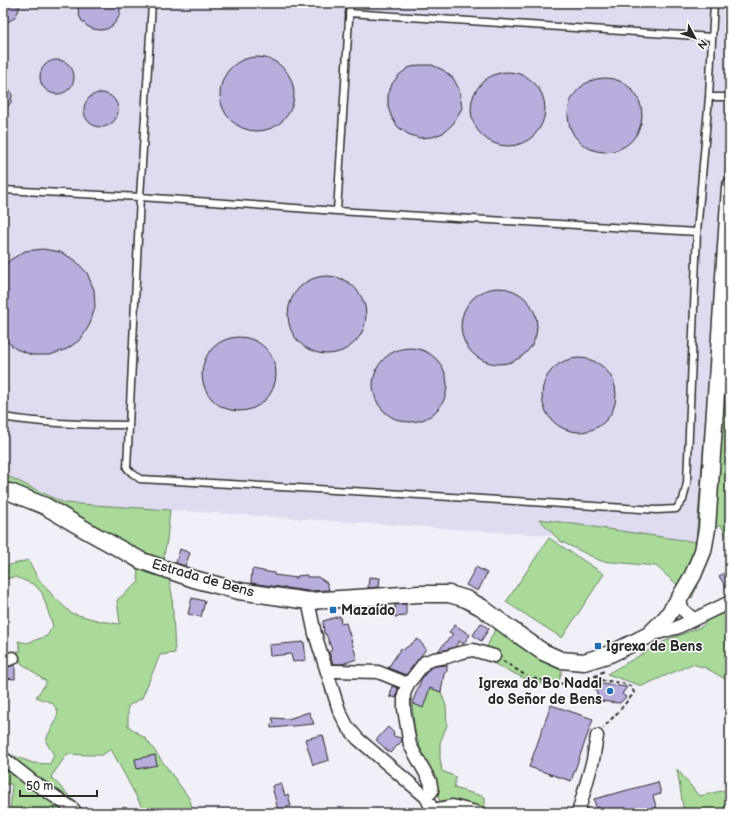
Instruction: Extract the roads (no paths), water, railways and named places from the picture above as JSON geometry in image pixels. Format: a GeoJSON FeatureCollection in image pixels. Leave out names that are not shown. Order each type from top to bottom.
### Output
{"type":"FeatureCollection","features":[{"type":"Feature","properties":{"kind":"street","name":"Estrada de Bens"},"geometry":{"type":"LineString","coordinates":[[3,493],[10,492],[45,506],[142,561],[194,579],[239,592],[308,601],[449,594],[466,599],[481,607],[543,652],[561,660],[584,662],[610,654],[671,623],[679,599],[693,575],[703,551],[707,529],[730,187]]}},
{"type":"Feature","properties":{"kind":"street"},"geometry":{"type":"LineString","coordinates":[[679,599],[682,610],[693,619]]}},
{"type":"Feature","properties":{"kind":"street"},"geometry":{"type":"LineString","coordinates":[[308,601],[315,634],[339,710],[347,726],[358,739],[426,796],[434,812],[452,806],[480,813]]}},
{"type":"Feature","properties":{"kind":"street"},"geometry":{"type":"LineString","coordinates":[[671,623],[693,619],[730,602]]}},
{"type":"Feature","properties":{"kind":"street"},"geometry":{"type":"LineString","coordinates":[[426,796],[432,791],[430,781],[410,745],[404,709],[404,694],[408,684],[425,662],[434,659],[473,650],[494,656]]}},
{"type":"Feature","properties":{"kind":"street"},"geometry":{"type":"LineString","coordinates":[[327,671],[378,672],[408,684]]}},
{"type":"Feature","properties":{"kind":"street"},"geometry":{"type":"LineString","coordinates":[[578,813],[593,760],[597,736]]}},
{"type":"Feature","properties":{"kind":"street"},"geometry":{"type":"LineString","coordinates":[[3,758],[32,781],[73,809],[76,813]]}},
{"type":"Feature","properties":{"kind":"lane"},"geometry":{"type":"LineString","coordinates":[[152,3],[140,197],[127,468],[140,479],[657,510],[676,509],[683,500],[687,483],[697,232],[709,96],[714,3]]}},
{"type":"Feature","properties":{"kind":"lane"},"geometry":{"type":"LineString","coordinates":[[337,211],[350,3]]}},
{"type":"Feature","properties":{"kind":"lane"},"geometry":{"type":"LineString","coordinates":[[349,13],[712,37]]}},
{"type":"Feature","properties":{"kind":"lane"},"geometry":{"type":"LineString","coordinates":[[709,96],[730,98]]}},
{"type":"Feature","properties":{"kind":"lane"},"geometry":{"type":"LineString","coordinates":[[3,190],[140,197],[337,211],[697,232]]}},
{"type":"Feature","properties":{"kind":"lane"},"geometry":{"type":"LineString","coordinates":[[3,417],[29,421],[98,425],[129,425]]}},
{"type":"Feature","properties":{"kind":"place","name":"Mazaído"},"geometry":{"type":"Point","coordinates":[333,610]}},
{"type":"Feature","properties":{"kind":"place","name":"Igrexa de Bens"},"geometry":{"type":"Point","coordinates":[598,646]}},
{"type":"Feature","properties":{"kind":"place","name":"Igrexa do Bo Nadal do Señor de Bens"},"geometry":{"type":"Point","coordinates":[610,691]}}]}
